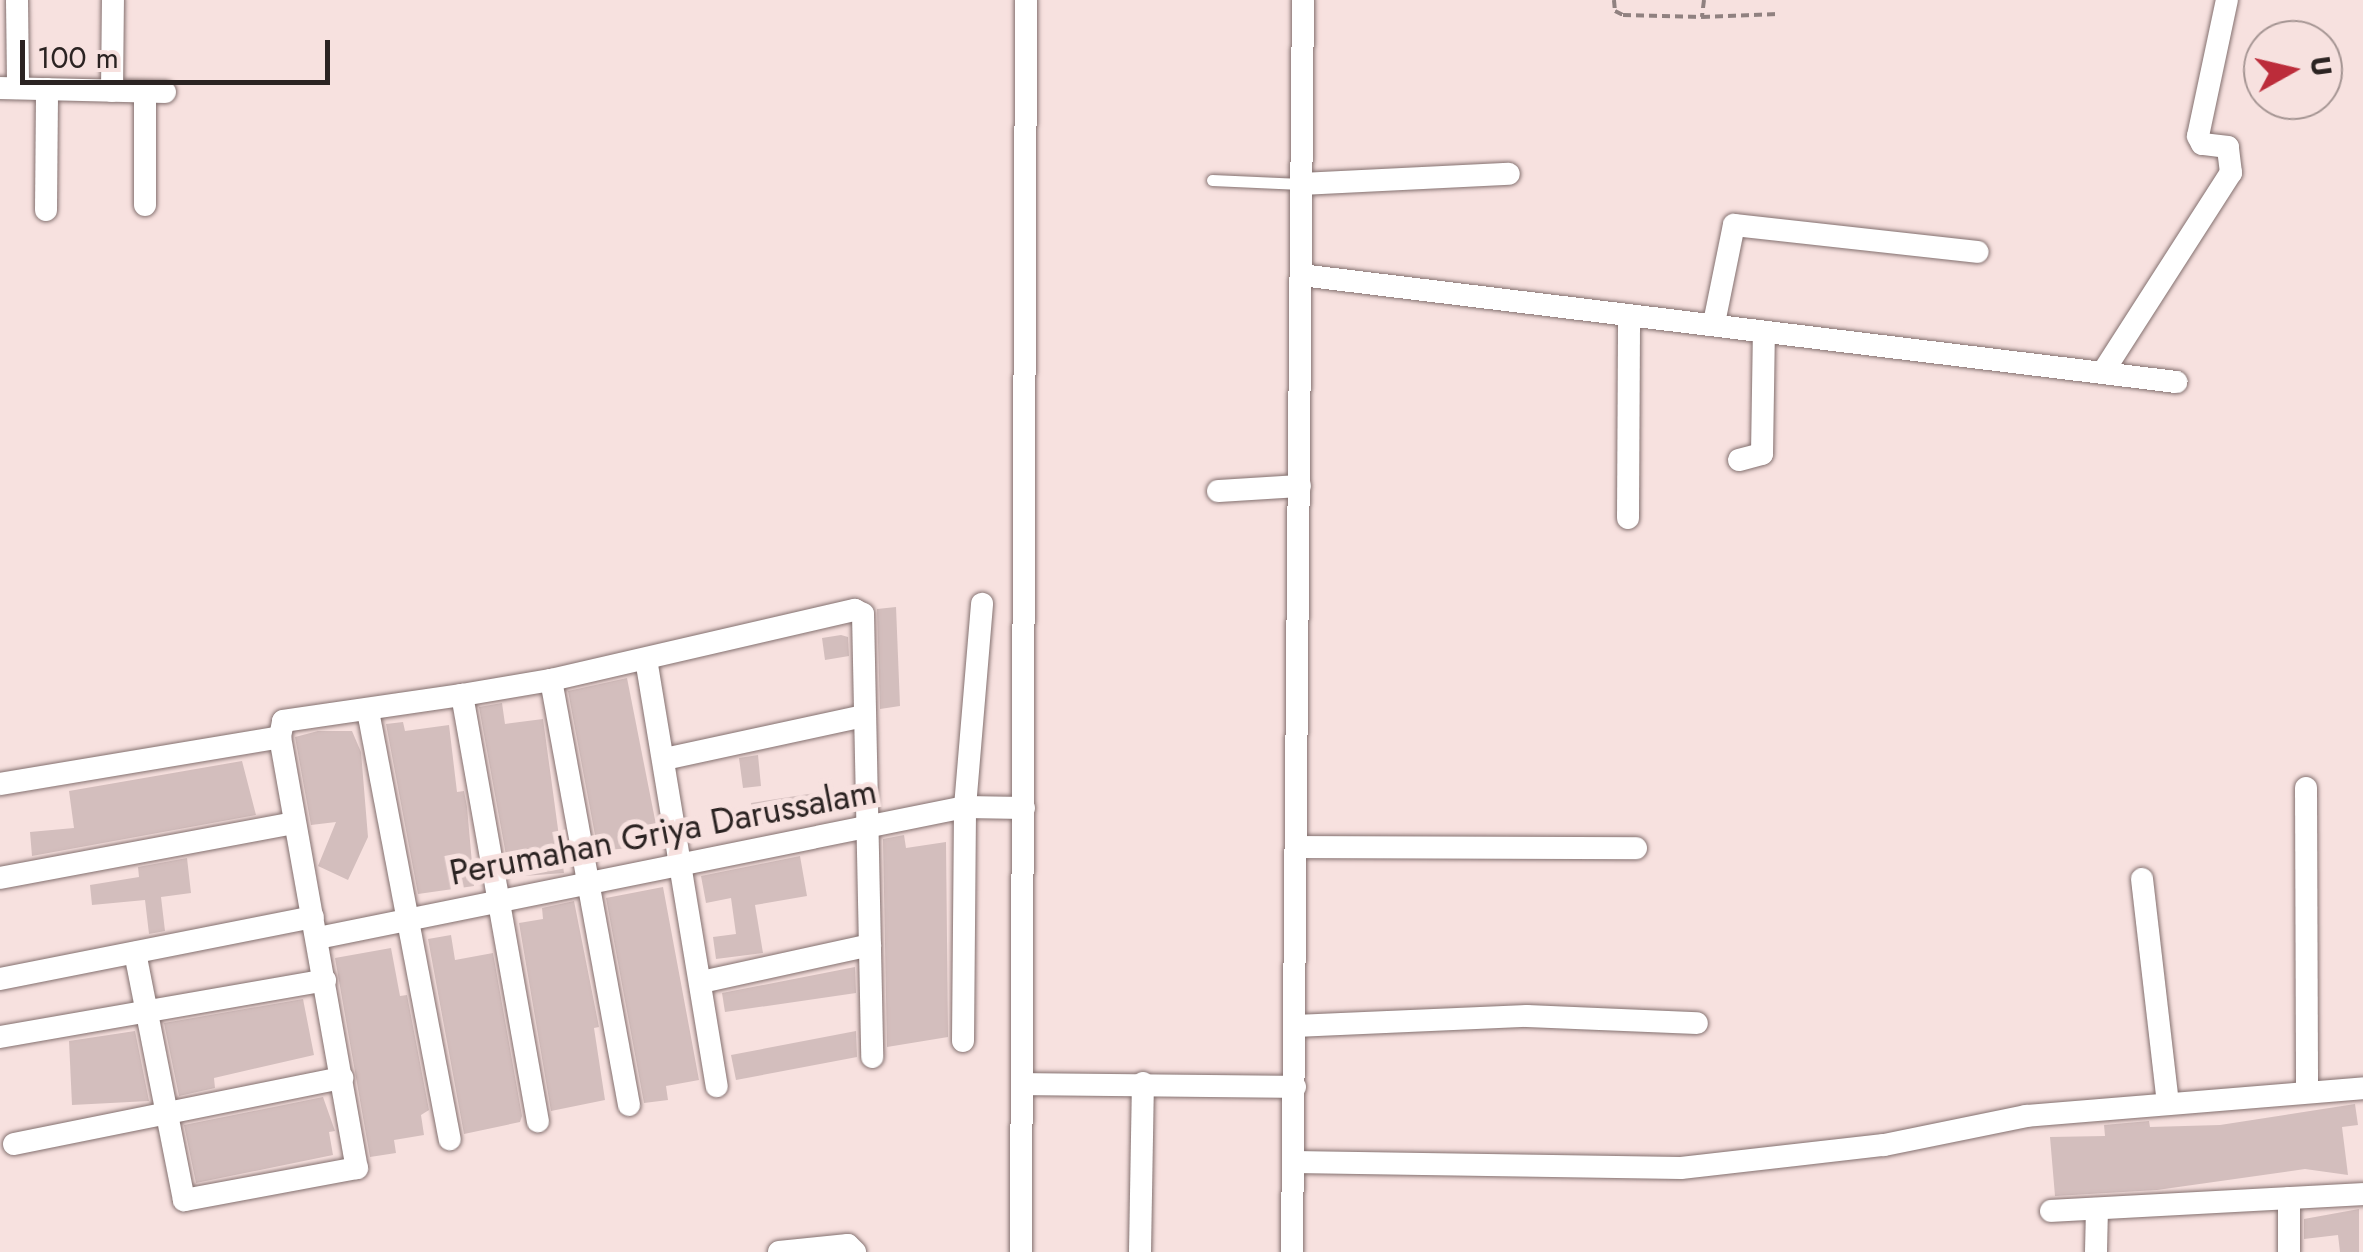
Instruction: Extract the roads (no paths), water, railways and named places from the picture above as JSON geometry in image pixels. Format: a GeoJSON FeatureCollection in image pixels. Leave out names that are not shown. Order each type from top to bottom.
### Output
{"type":"FeatureCollection","features":[{"type":"Feature","properties":{"kind":"street"},"geometry":{"type":"LineString","coordinates":[[17,0],[9,88],[155,92],[145,205]]}},
{"type":"Feature","properties":{"kind":"street"},"geometry":{"type":"LineString","coordinates":[[112,91],[113,0]]}},
{"type":"Feature","properties":{"kind":"street"},"geometry":{"type":"LineString","coordinates":[[963,1042],[993,807],[1026,0]]}},
{"type":"Feature","properties":{"kind":"street"},"geometry":{"type":"LineString","coordinates":[[1292,1252],[1294,1162],[1276,1087],[1295,1026],[1296,847],[1283,488],[1300,275],[1294,184],[1303,0]]}},
{"type":"Feature","properties":{"kind":"street"},"geometry":{"type":"LineString","coordinates":[[2103,372],[2231,174],[2228,148],[2202,144],[2198,136],[2228,0]]}},
{"type":"Feature","properties":{"kind":"street"},"geometry":{"type":"LineString","coordinates":[[46,210],[48,89]]}},
{"type":"Feature","properties":{"kind":"street"},"geometry":{"type":"LineString","coordinates":[[1294,184],[1508,174]]}},
{"type":"Feature","properties":{"kind":"street"},"geometry":{"type":"LineString","coordinates":[[1714,323],[1734,225],[1978,252]]}},
{"type":"Feature","properties":{"kind":"street"},"geometry":{"type":"LineString","coordinates":[[1300,275],[2176,382]]}},
{"type":"Feature","properties":{"kind":"street"},"geometry":{"type":"LineString","coordinates":[[1628,317],[1628,518]]}},
{"type":"Feature","properties":{"kind":"street"},"geometry":{"type":"LineString","coordinates":[[1739,460],[1762,454],[1764,333]]}},
{"type":"Feature","properties":{"kind":"street"},"geometry":{"type":"LineString","coordinates":[[1218,490],[1283,488]]}},
{"type":"Feature","properties":{"kind":"street"},"geometry":{"type":"LineString","coordinates":[[982,604],[993,807],[1024,1084],[1021,1252]]}},
{"type":"Feature","properties":{"kind":"street"},"geometry":{"type":"LineString","coordinates":[[135,953],[184,1200],[356,1168],[294,823],[280,737],[283,721],[368,711],[550,680],[858,610],[872,1057]]}},
{"type":"Feature","properties":{"kind":"street"},"geometry":{"type":"LineString","coordinates":[[646,658],[684,863],[717,1086]]}},
{"type":"Feature","properties":{"kind":"street"},"geometry":{"type":"LineString","coordinates":[[550,680],[629,1106]]}},
{"type":"Feature","properties":{"kind":"street"},"geometry":{"type":"LineString","coordinates":[[462,696],[538,1121]]}},
{"type":"Feature","properties":{"kind":"street"},"geometry":{"type":"LineString","coordinates":[[368,711],[450,1139]]}},
{"type":"Feature","properties":{"kind":"street"},"geometry":{"type":"LineString","coordinates":[[665,759],[864,716]]}},
{"type":"Feature","properties":{"kind":"street"},"geometry":{"type":"LineString","coordinates":[[0,784],[280,737]]}},
{"type":"Feature","properties":{"kind":"street"},"geometry":{"type":"LineString","coordinates":[[2306,788],[2307,1092]]}},
{"type":"Feature","properties":{"kind":"street","name":"Perumahan Griya Darussalam"},"geometry":{"type":"LineString","coordinates":[[0,979],[135,953],[315,927],[409,919],[867,827],[993,807]]}},
{"type":"Feature","properties":{"kind":"street"},"geometry":{"type":"LineString","coordinates":[[0,878],[294,823]]}},
{"type":"Feature","properties":{"kind":"street"},"geometry":{"type":"LineString","coordinates":[[1296,847],[1636,848]]}},
{"type":"Feature","properties":{"kind":"street"},"geometry":{"type":"LineString","coordinates":[[2142,879],[2168,1103]]}},
{"type":"Feature","properties":{"kind":"street"},"geometry":{"type":"LineString","coordinates":[[702,982],[870,945]]}},
{"type":"Feature","properties":{"kind":"street"},"geometry":{"type":"LineString","coordinates":[[0,1038],[325,980]]}},
{"type":"Feature","properties":{"kind":"street"},"geometry":{"type":"LineString","coordinates":[[1295,1026],[1527,1016],[1697,1023]]}},
{"type":"Feature","properties":{"kind":"street"},"geometry":{"type":"LineString","coordinates":[[14,1144],[342,1078]]}},
{"type":"Feature","properties":{"kind":"street"},"geometry":{"type":"LineString","coordinates":[[1140,1252],[1143,1083]]}},
{"type":"Feature","properties":{"kind":"street"},"geometry":{"type":"LineString","coordinates":[[1024,1084],[1276,1087]]}},
{"type":"Feature","properties":{"kind":"street"},"geometry":{"type":"LineString","coordinates":[[1294,1162],[1681,1168],[1884,1145],[2026,1116],[2363,1088]]}},
{"type":"Feature","properties":{"kind":"street"},"geometry":{"type":"LineString","coordinates":[[2051,1211],[2363,1194]]}},
{"type":"Feature","properties":{"kind":"street"},"geometry":{"type":"LineString","coordinates":[[2288,1198],[2288,1252]]}},
{"type":"Feature","properties":{"kind":"street"},"geometry":{"type":"LineString","coordinates":[[2096,1252],[2097,1208]]}},
{"type":"Feature","properties":{"kind":"street"},"geometry":{"type":"LineString","coordinates":[[779,1252],[848,1245],[855,1252]]}},
{"type":"Feature","properties":{"kind":"lane"},"geometry":{"type":"LineString","coordinates":[[1212,180],[1294,184]]}}]}
